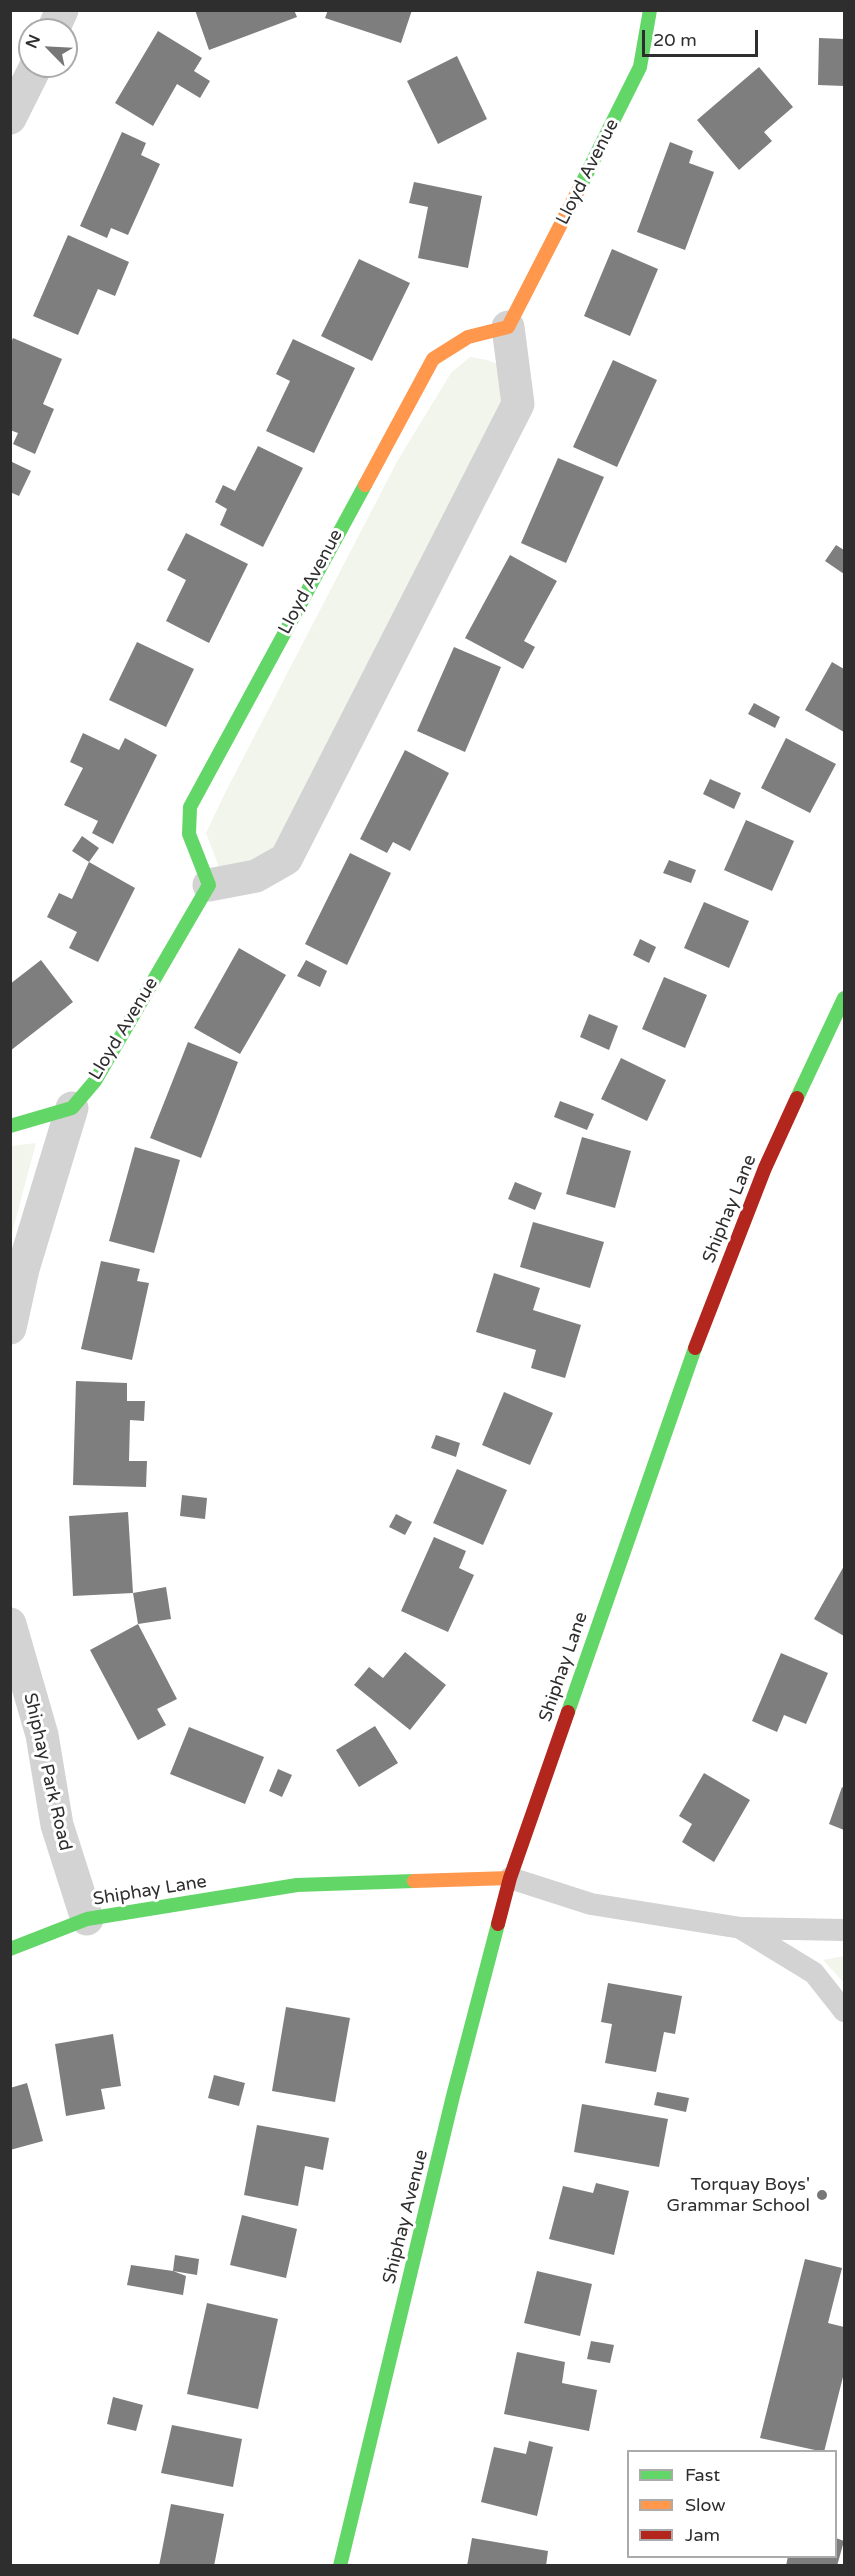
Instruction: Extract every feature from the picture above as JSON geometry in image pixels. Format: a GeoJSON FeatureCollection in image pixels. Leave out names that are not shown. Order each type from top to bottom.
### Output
{"type":"FeatureCollection","features":[{"type":"Feature","properties":{"kind":"street","name":"Lloyd Avenue"},"geometry":{"type":"LineString","coordinates":[[10,1328],[23,1269],[72,1108],[95,1081],[209,885],[189,834],[190,807],[433,359],[453,343],[491,328],[508,327],[527,294],[640,67],[650,10]]}},
{"type":"Feature","properties":{"kind":"street"},"geometry":{"type":"LineString","coordinates":[[10,118],[30,78]]}},
{"type":"Feature","properties":{"kind":"street"},"geometry":{"type":"LineString","coordinates":[[209,885],[256,876],[286,860],[518,404],[508,327]]}},
{"type":"Feature","properties":{"kind":"street","name":"Shiphay Lane"},"geometry":{"type":"LineString","coordinates":[[10,1949],[87,1919],[297,1885],[510,1878],[699,1335],[765,1168],[844,998]]}},
{"type":"Feature","properties":{"kind":"street"},"geometry":{"type":"LineString","coordinates":[[10,1126],[72,1108]]}},
{"type":"Feature","properties":{"kind":"street","name":"Shiphay Park Road"},"geometry":{"type":"LineString","coordinates":[[10,1624],[42,1735],[57,1825],[87,1919]]}},
{"type":"Feature","properties":{"kind":"street","name":"Shiphay Avenue"},"geometry":{"type":"LineString","coordinates":[[340,2565],[451,2108],[510,1878]]}},
{"type":"Feature","properties":{"kind":"lane"},"geometry":{"type":"LineString","coordinates":[[510,1878],[591,1904],[741,1929],[844,1930]]}},
{"type":"Feature","properties":{"kind":"lane"},"geometry":{"type":"LineString","coordinates":[[741,1929],[814,1973],[844,2011]]}},
{"type":"Feature","properties":{"kind":"shaded area"},"geometry":{"type":"Polygon","coordinates":[[[470,357],[491,361],[503,368],[519,400],[268,864],[220,870],[206,833],[226,791],[399,458],[451,373],[470,357]]]}},
{"type":"Feature","properties":{"kind":"shaded area"},"geometry":{"type":"Polygon","coordinates":[[[36,1143],[11,1237],[11,1146],[36,1143]]]}},
{"type":"Feature","properties":{"kind":"shaded area"},"geometry":{"type":"Polygon","coordinates":[[[844,1956],[844,1983],[823,1960],[844,1956]]]}},
{"type":"Feature","properties":{"kind":"building"},"geometry":{"type":"Polygon","coordinates":[[[195,10],[294,10],[297,17],[209,50],[195,10]]]}},
{"type":"Feature","properties":{"kind":"building"},"geometry":{"type":"Polygon","coordinates":[[[328,10],[412,10],[401,43],[325,18],[328,10]]]}},
{"type":"Feature","properties":{"kind":"building"},"geometry":{"type":"Polygon","coordinates":[[[158,31],[202,58],[194,71],[210,81],[200,98],[177,84],[153,126],[115,103],[158,31]]]}},
{"type":"Feature","properties":{"kind":"building"},"geometry":{"type":"Polygon","coordinates":[[[819,38],[844,39],[844,86],[818,85],[819,38]]]}},
{"type":"Feature","properties":{"kind":"building"},"geometry":{"type":"Polygon","coordinates":[[[457,56],[487,119],[438,144],[407,81],[457,56]]]}},
{"type":"Feature","properties":{"kind":"building"},"geometry":{"type":"Polygon","coordinates":[[[759,67],[793,107],[764,132],[772,141],[739,170],[697,120],[759,67]]]}},
{"type":"Feature","properties":{"kind":"building"},"geometry":{"type":"Polygon","coordinates":[[[122,132],[146,143],[141,155],[160,164],[128,235],[111,228],[107,238],[80,226],[122,132]]]}},
{"type":"Feature","properties":{"kind":"building"},"geometry":{"type":"Polygon","coordinates":[[[670,142],[693,151],[689,163],[714,172],[685,250],[637,232],[670,142]]]}},
{"type":"Feature","properties":{"kind":"building"},"geometry":{"type":"Polygon","coordinates":[[[414,182],[482,196],[468,268],[418,258],[428,207],[409,203],[414,182]]]}},
{"type":"Feature","properties":{"kind":"building"},"geometry":{"type":"Polygon","coordinates":[[[68,235],[129,262],[115,296],[98,289],[78,335],[33,316],[68,235]]]}},
{"type":"Feature","properties":{"kind":"building"},"geometry":{"type":"Polygon","coordinates":[[[612,249],[658,269],[630,336],[584,316],[612,249]]]}},
{"type":"Feature","properties":{"kind":"building"},"geometry":{"type":"Polygon","coordinates":[[[359,259],[410,283],[372,361],[321,336],[359,259]]]}},
{"type":"Feature","properties":{"kind":"building"},"geometry":{"type":"Polygon","coordinates":[[[13,338],[62,359],[43,404],[54,409],[35,454],[13,444],[18,433],[10,430],[10,345],[13,338]]]}},
{"type":"Feature","properties":{"kind":"building"},"geometry":{"type":"Polygon","coordinates":[[[293,339],[355,368],[314,453],[266,431],[290,381],[276,374],[293,339]]]}},
{"type":"Feature","properties":{"kind":"building"},"geometry":{"type":"Polygon","coordinates":[[[613,360],[657,380],[617,467],[573,447],[613,360]]]}},
{"type":"Feature","properties":{"kind":"building"},"geometry":{"type":"Polygon","coordinates":[[[258,446],[303,468],[263,547],[220,525],[227,509],[215,502],[223,485],[235,491],[258,446]]]}},
{"type":"Feature","properties":{"kind":"building"},"geometry":{"type":"Polygon","coordinates":[[[558,458],[604,477],[566,563],[521,543],[558,458]]]}},
{"type":"Feature","properties":{"kind":"building"},"geometry":{"type":"Polygon","coordinates":[[[10,461],[31,471],[19,496],[10,492],[10,461]]]}},
{"type":"Feature","properties":{"kind":"building"},"geometry":{"type":"Polygon","coordinates":[[[186,533],[248,564],[209,643],[166,621],[186,580],[167,570],[186,533]]]}},
{"type":"Feature","properties":{"kind":"building"},"geometry":{"type":"Polygon","coordinates":[[[836,545],[844,550],[844,574],[825,561],[836,545]]]}},
{"type":"Feature","properties":{"kind":"building"},"geometry":{"type":"Polygon","coordinates":[[[510,555],[557,581],[524,641],[535,647],[523,669],[465,638],[510,555]]]}},
{"type":"Feature","properties":{"kind":"building"},"geometry":{"type":"Polygon","coordinates":[[[137,642],[194,669],[166,727],[109,700],[137,642]]]}},
{"type":"Feature","properties":{"kind":"building"},"geometry":{"type":"Polygon","coordinates":[[[454,647],[501,667],[465,752],[417,731],[454,647]]]}},
{"type":"Feature","properties":{"kind":"building"},"geometry":{"type":"Polygon","coordinates":[[[832,662],[844,669],[844,732],[805,710],[832,662]]]}},
{"type":"Feature","properties":{"kind":"building"},"geometry":{"type":"Polygon","coordinates":[[[754,703],[780,717],[775,728],[748,714],[754,703]]]}},
{"type":"Feature","properties":{"kind":"building"},"geometry":{"type":"Polygon","coordinates":[[[83,733],[119,750],[125,738],[157,755],[113,844],[92,833],[98,821],[64,805],[83,768],[70,762],[83,733]]]}},
{"type":"Feature","properties":{"kind":"building"},"geometry":{"type":"Polygon","coordinates":[[[786,738],[836,764],[810,813],[761,788],[786,738]]]}},
{"type":"Feature","properties":{"kind":"building"},"geometry":{"type":"Polygon","coordinates":[[[405,750],[449,773],[410,851],[393,842],[387,853],[360,839],[405,750]]]}},
{"type":"Feature","properties":{"kind":"building"},"geometry":{"type":"Polygon","coordinates":[[[710,779],[741,793],[734,809],[703,794],[710,779]]]}},
{"type":"Feature","properties":{"kind":"building"},"geometry":{"type":"Polygon","coordinates":[[[746,820],[794,841],[772,891],[724,870],[746,820]]]}},
{"type":"Feature","properties":{"kind":"building"},"geometry":{"type":"Polygon","coordinates":[[[82,836],[99,848],[89,862],[72,851],[82,836]]]}},
{"type":"Feature","properties":{"kind":"building"},"geometry":{"type":"Polygon","coordinates":[[[350,853],[391,873],[347,965],[305,944],[350,853]]]}},
{"type":"Feature","properties":{"kind":"building"},"geometry":{"type":"Polygon","coordinates":[[[669,860],[696,870],[691,883],[663,873],[669,860]]]}},
{"type":"Feature","properties":{"kind":"building"},"geometry":{"type":"Polygon","coordinates":[[[89,862],[135,888],[98,962],[69,948],[77,932],[47,917],[59,893],[72,899],[89,862]]]}},
{"type":"Feature","properties":{"kind":"building"},"geometry":{"type":"Polygon","coordinates":[[[704,902],[749,921],[729,968],[684,948],[704,902]]]}},
{"type":"Feature","properties":{"kind":"building"},"geometry":{"type":"Polygon","coordinates":[[[640,939],[656,947],[649,963],[633,955],[640,939]]]}},
{"type":"Feature","properties":{"kind":"building"},"geometry":{"type":"Polygon","coordinates":[[[239,948],[286,975],[240,1054],[194,1028],[239,948]]]}},
{"type":"Feature","properties":{"kind":"building"},"geometry":{"type":"Polygon","coordinates":[[[41,960],[73,1002],[10,1051],[10,984],[41,960]]]}},
{"type":"Feature","properties":{"kind":"building"},"geometry":{"type":"Polygon","coordinates":[[[306,960],[327,971],[320,987],[297,976],[306,960]]]}},
{"type":"Feature","properties":{"kind":"building"},"geometry":{"type":"Polygon","coordinates":[[[664,977],[707,995],[685,1048],[642,1029],[664,977]]]}},
{"type":"Feature","properties":{"kind":"building"},"geometry":{"type":"Polygon","coordinates":[[[589,1014],[618,1026],[609,1050],[580,1037],[589,1014]]]}},
{"type":"Feature","properties":{"kind":"building"},"geometry":{"type":"Polygon","coordinates":[[[188,1042],[238,1062],[201,1158],[150,1138],[188,1042]]]}},
{"type":"Feature","properties":{"kind":"building"},"geometry":{"type":"Polygon","coordinates":[[[621,1058],[666,1080],[647,1121],[601,1099],[621,1058]]]}},
{"type":"Feature","properties":{"kind":"building"},"geometry":{"type":"Polygon","coordinates":[[[560,1101],[594,1114],[587,1130],[554,1117],[560,1101]]]}},
{"type":"Feature","properties":{"kind":"building"},"geometry":{"type":"Polygon","coordinates":[[[582,1137],[631,1151],[615,1208],[566,1194],[582,1137]]]}},
{"type":"Feature","properties":{"kind":"building"},"geometry":{"type":"Polygon","coordinates":[[[135,1147],[180,1160],[154,1253],[109,1241],[135,1147]]]}},
{"type":"Feature","properties":{"kind":"building"},"geometry":{"type":"Polygon","coordinates":[[[515,1182],[542,1193],[535,1210],[508,1199],[515,1182]]]}},
{"type":"Feature","properties":{"kind":"building"},"geometry":{"type":"Polygon","coordinates":[[[533,1222],[604,1242],[590,1288],[520,1267],[533,1222]]]}},
{"type":"Feature","properties":{"kind":"building"},"geometry":{"type":"Polygon","coordinates":[[[101,1261],[140,1269],[137,1281],[149,1283],[132,1360],[81,1349],[101,1261]]]}},
{"type":"Feature","properties":{"kind":"building"},"geometry":{"type":"Polygon","coordinates":[[[494,1273],[540,1288],[533,1310],[581,1325],[565,1378],[531,1368],[536,1350],[476,1332],[494,1273]]]}},
{"type":"Feature","properties":{"kind":"building"},"geometry":{"type":"Polygon","coordinates":[[[76,1381],[127,1383],[127,1401],[145,1401],[144,1421],[130,1420],[129,1461],[147,1461],[146,1487],[73,1485],[76,1381]]]}},
{"type":"Feature","properties":{"kind":"building"},"geometry":{"type":"Polygon","coordinates":[[[504,1392],[553,1413],[530,1465],[482,1445],[504,1392]]]}},
{"type":"Feature","properties":{"kind":"building"},"geometry":{"type":"Polygon","coordinates":[[[436,1435],[460,1443],[456,1457],[431,1448],[436,1435]]]}},
{"type":"Feature","properties":{"kind":"building"},"geometry":{"type":"Polygon","coordinates":[[[457,1469],[507,1490],[483,1545],[433,1523],[457,1469]]]}},
{"type":"Feature","properties":{"kind":"building"},"geometry":{"type":"Polygon","coordinates":[[[182,1495],[207,1498],[205,1519],[180,1516],[182,1495]]]}},
{"type":"Feature","properties":{"kind":"building"},"geometry":{"type":"Polygon","coordinates":[[[128,1512],[133,1593],[73,1596],[69,1516],[128,1512]]]}},
{"type":"Feature","properties":{"kind":"building"},"geometry":{"type":"Polygon","coordinates":[[[396,1514],[412,1522],[405,1535],[389,1527],[396,1514]]]}},
{"type":"Feature","properties":{"kind":"building"},"geometry":{"type":"Polygon","coordinates":[[[434,1537],[466,1551],[459,1568],[474,1575],[448,1632],[401,1611],[434,1537]]]}},
{"type":"Feature","properties":{"kind":"building"},"geometry":{"type":"Polygon","coordinates":[[[844,1566],[844,1636],[814,1619],[844,1566]]]}},
{"type":"Feature","properties":{"kind":"building"},"geometry":{"type":"Polygon","coordinates":[[[166,1587],[171,1619],[138,1624],[133,1593],[166,1587]]]}},
{"type":"Feature","properties":{"kind":"building"},"geometry":{"type":"Polygon","coordinates":[[[138,1624],[177,1699],[157,1709],[166,1725],[138,1740],[90,1650],[138,1624]]]}},
{"type":"Feature","properties":{"kind":"building"},"geometry":{"type":"Polygon","coordinates":[[[405,1652],[446,1685],[410,1730],[354,1685],[369,1667],[383,1678],[405,1652]]]}},
{"type":"Feature","properties":{"kind":"building"},"geometry":{"type":"Polygon","coordinates":[[[781,1653],[828,1673],[806,1724],[784,1715],[777,1732],[752,1721],[781,1653]]]}},
{"type":"Feature","properties":{"kind":"building"},"geometry":{"type":"Polygon","coordinates":[[[375,1726],[398,1763],[359,1787],[336,1750],[375,1726]]]}},
{"type":"Feature","properties":{"kind":"building"},"geometry":{"type":"Polygon","coordinates":[[[189,1727],[264,1757],[245,1804],[170,1774],[189,1727]]]}},
{"type":"Feature","properties":{"kind":"building"},"geometry":{"type":"Polygon","coordinates":[[[278,1769],[292,1775],[282,1797],[269,1791],[278,1769]]]}},
{"type":"Feature","properties":{"kind":"building"},"geometry":{"type":"Polygon","coordinates":[[[704,1773],[750,1800],[714,1862],[682,1842],[692,1824],[679,1816],[704,1773]]]}},
{"type":"Feature","properties":{"kind":"building"},"geometry":{"type":"Polygon","coordinates":[[[842,1787],[844,1788],[844,1830],[829,1824],[842,1787]]]}},
{"type":"Feature","properties":{"kind":"building"},"geometry":{"type":"Polygon","coordinates":[[[608,1983],[682,1996],[675,2034],[664,2032],[656,2072],[605,2063],[612,2024],[601,2022],[608,1983]]]}},
{"type":"Feature","properties":{"kind":"building"},"geometry":{"type":"Polygon","coordinates":[[[286,2007],[350,2018],[335,2102],[272,2091],[286,2007]]]}},
{"type":"Feature","properties":{"kind":"building"},"geometry":{"type":"Polygon","coordinates":[[[113,2034],[121,2086],[101,2089],[105,2109],[66,2116],[55,2044],[113,2034]]]}},
{"type":"Feature","properties":{"kind":"building"},"geometry":{"type":"Polygon","coordinates":[[[214,2075],[245,2083],[239,2106],[208,2098],[214,2075]]]}},
{"type":"Feature","properties":{"kind":"building"},"geometry":{"type":"Polygon","coordinates":[[[27,2083],[43,2141],[10,2150],[10,2088],[27,2083]]]}},
{"type":"Feature","properties":{"kind":"building"},"geometry":{"type":"Polygon","coordinates":[[[657,2092],[689,2098],[686,2112],[654,2105],[657,2092]]]}},
{"type":"Feature","properties":{"kind":"building"},"geometry":{"type":"Polygon","coordinates":[[[582,2104],[668,2119],[659,2167],[574,2152],[582,2104]]]}},
{"type":"Feature","properties":{"kind":"building"},"geometry":{"type":"Polygon","coordinates":[[[257,2125],[329,2138],[323,2170],[305,2166],[298,2206],[244,2195],[257,2125]]]}},
{"type":"Feature","properties":{"kind":"building"},"geometry":{"type":"Polygon","coordinates":[[[596,2183],[629,2191],[614,2255],[549,2239],[563,2186],[593,2193],[596,2183]]]}},
{"type":"Feature","properties":{"kind":"building"},"geometry":{"type":"Polygon","coordinates":[[[242,2215],[297,2229],[286,2278],[230,2265],[242,2215]]]}},
{"type":"Feature","properties":{"kind":"building"},"geometry":{"type":"Polygon","coordinates":[[[175,2255],[199,2259],[197,2275],[173,2271],[175,2255]]]}},
{"type":"Feature","properties":{"kind":"building"},"geometry":{"type":"Polygon","coordinates":[[[805,2259],[842,2268],[828,2323],[844,2327],[844,2373],[825,2450],[760,2438],[805,2259]]]}},
{"type":"Feature","properties":{"kind":"building"},"geometry":{"type":"Polygon","coordinates":[[[131,2265],[173,2271],[186,2276],[183,2295],[127,2285],[131,2265]]]}},
{"type":"Feature","properties":{"kind":"building"},"geometry":{"type":"Polygon","coordinates":[[[537,2271],[592,2284],[580,2336],[524,2323],[537,2271]]]}},
{"type":"Feature","properties":{"kind":"building"},"geometry":{"type":"Polygon","coordinates":[[[207,2303],[278,2319],[258,2409],[187,2394],[207,2303]]]}},
{"type":"Feature","properties":{"kind":"building"},"geometry":{"type":"Polygon","coordinates":[[[591,2341],[614,2345],[610,2363],[587,2359],[591,2341]]]}},
{"type":"Feature","properties":{"kind":"building"},"geometry":{"type":"Polygon","coordinates":[[[517,2352],[565,2362],[562,2383],[597,2390],[589,2431],[504,2414],[517,2352]]]}},
{"type":"Feature","properties":{"kind":"building"},"geometry":{"type":"Polygon","coordinates":[[[113,2397],[143,2405],[136,2431],[107,2424],[113,2397]]]}},
{"type":"Feature","properties":{"kind":"building"},"geometry":{"type":"Polygon","coordinates":[[[172,2425],[242,2439],[233,2487],[161,2473],[172,2425]]]}},
{"type":"Feature","properties":{"kind":"building"},"geometry":{"type":"Polygon","coordinates":[[[529,2441],[553,2447],[537,2516],[481,2502],[494,2447],[526,2454],[529,2441]]]}},
{"type":"Feature","properties":{"kind":"building"},"geometry":{"type":"Polygon","coordinates":[[[171,2504],[224,2514],[214,2566],[159,2566],[171,2504]]]}},
{"type":"Feature","properties":{"kind":"building"},"geometry":{"type":"Polygon","coordinates":[[[472,2538],[548,2551],[546,2566],[467,2566],[472,2538]]]}},
{"type":"Feature","properties":{"kind":"building"},"geometry":{"type":"Polygon","coordinates":[[[837,2538],[844,2541],[837,2566],[786,2566],[788,2558],[837,2558],[837,2538]]]}},
{"type":"Feature","properties":{"kind":"traffic: fast"},"geometry":{"type":"LineString","coordinates":[[580,187],[640,67],[650,10]]}},
{"type":"Feature","properties":{"kind":"traffic: fast"},"geometry":{"type":"LineString","coordinates":[[10,1126],[72,1108],[95,1081],[209,885],[189,834],[190,807],[365,485]]}},
{"type":"Feature","properties":{"kind":"traffic: fast"},"geometry":{"type":"LineString","coordinates":[[797,1098],[844,998]]}},
{"type":"Feature","properties":{"kind":"traffic: fast"},"geometry":{"type":"LineString","coordinates":[[568,1712],[695,1348]]}},
{"type":"Feature","properties":{"kind":"traffic: fast"},"geometry":{"type":"LineString","coordinates":[[10,1949],[87,1919],[297,1885],[414,1881]]}},
{"type":"Feature","properties":{"kind":"traffic: fast"},"geometry":{"type":"LineString","coordinates":[[340,2566],[453,2096],[498,1924]]}},
{"type":"Feature","properties":{"kind":"traffic: slow"},"geometry":{"type":"LineString","coordinates":[[365,485],[433,359],[468,337],[508,327],[580,187]]}},
{"type":"Feature","properties":{"kind":"traffic: slow"},"geometry":{"type":"LineString","coordinates":[[414,1881],[510,1878]]}},
{"type":"Feature","properties":{"kind":"traffic: jam"},"geometry":{"type":"LineString","coordinates":[[695,1348],[765,1168],[797,1098]]}},
{"type":"Feature","properties":{"kind":"traffic: jam"},"geometry":{"type":"LineString","coordinates":[[498,1924],[510,1878],[568,1712]]}},
{"type":"Feature","properties":{"kind":"place","name":"Torquay Boys' Grammar School"},"geometry":{"type":"Point","coordinates":[822,2195]}}]}
